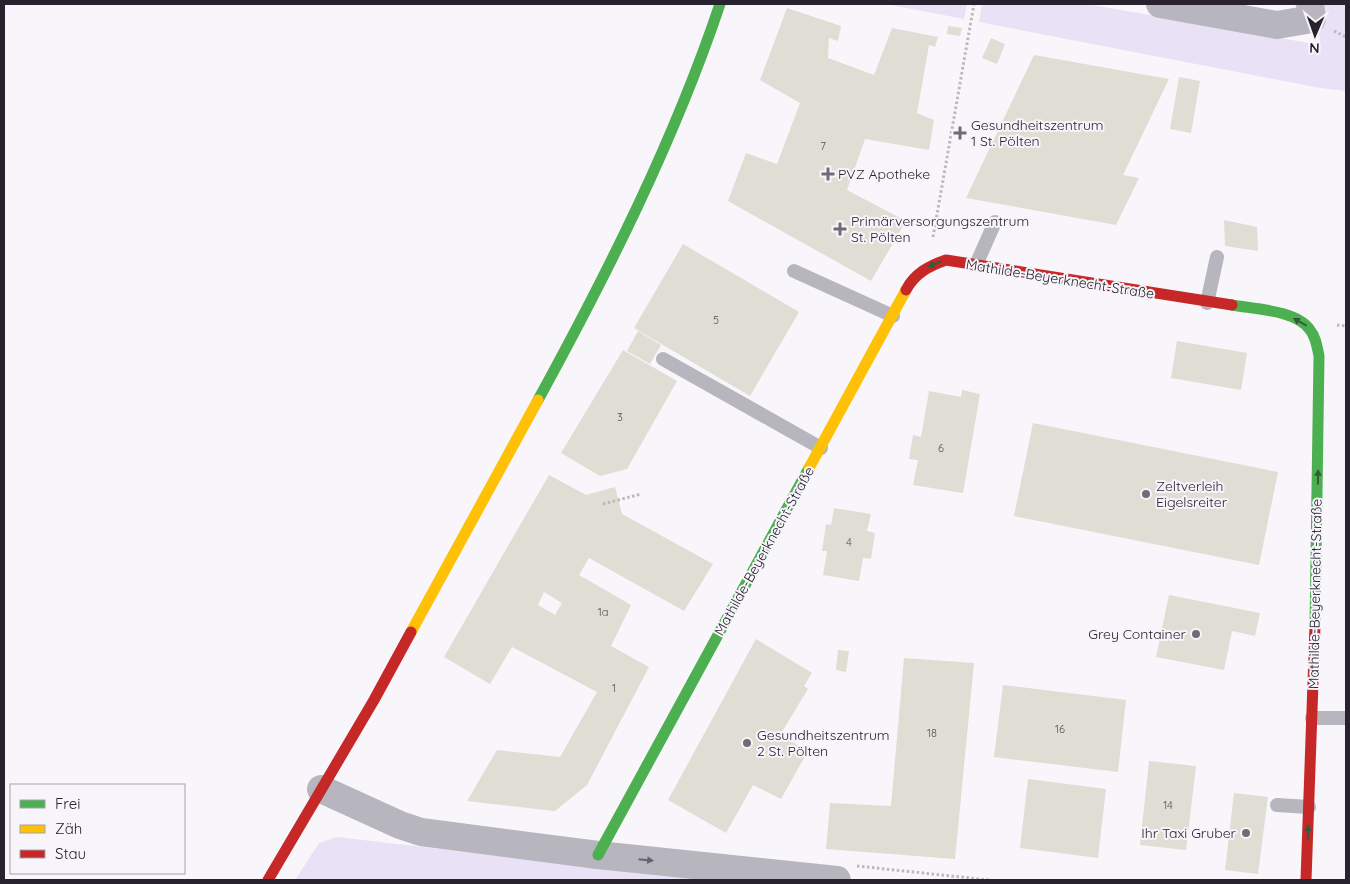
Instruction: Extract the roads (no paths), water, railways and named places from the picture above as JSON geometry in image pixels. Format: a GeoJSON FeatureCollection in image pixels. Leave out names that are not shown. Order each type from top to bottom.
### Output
{"type":"FeatureCollection","features":[{"type":"Feature","properties":{"kind":"street"},"geometry":{"type":"LineString","coordinates":[[268,880],[379,691],[567,347],[628,227],[704,52],[720,4]]}},
{"type":"Feature","properties":{"kind":"street"},"geometry":{"type":"LineString","coordinates":[[1160,4],[1277,25],[1311,11]]}},
{"type":"Feature","properties":{"kind":"street","name":"Mathilde-Beyerknecht-Straße"},"geometry":{"type":"LineString","coordinates":[[598,855],[911,281],[928,266],[946,260],[1207,304],[1281,314],[1304,322],[1315,336],[1319,356],[1312,718],[1306,880]]}},
{"type":"Feature","properties":{"kind":"street"},"geometry":{"type":"LineString","coordinates":[[321,789],[400,825],[421,832],[598,855],[846,873]]}},
{"type":"Feature","properties":{"kind":"lane"},"geometry":{"type":"LineString","coordinates":[[976,265],[996,222]]}},
{"type":"Feature","properties":{"kind":"lane"},"geometry":{"type":"LineString","coordinates":[[1207,304],[1217,257]]}},
{"type":"Feature","properties":{"kind":"lane"},"geometry":{"type":"LineString","coordinates":[[794,270],[893,316]]}},
{"type":"Feature","properties":{"kind":"lane"},"geometry":{"type":"LineString","coordinates":[[663,359],[821,448]]}},
{"type":"Feature","properties":{"kind":"lane"},"geometry":{"type":"LineString","coordinates":[[1312,718],[1346,718]]}},
{"type":"Feature","properties":{"kind":"lane"},"geometry":{"type":"LineString","coordinates":[[1277,805],[1309,807]]}},
{"type":"Feature","properties":{"kind":"place","name":"Gesundheitszentrum 1 St. Pölten"},"geometry":{"type":"Point","coordinates":[960,133]}},
{"type":"Feature","properties":{"kind":"place","name":"PVZ Apotheke"},"geometry":{"type":"Point","coordinates":[828,174]}},
{"type":"Feature","properties":{"kind":"place","name":"Primärversorgungszentrum St. Pölten"},"geometry":{"type":"Point","coordinates":[840,229]}},
{"type":"Feature","properties":{"kind":"place","name":"Zeltverleih Eigelsreiter"},"geometry":{"type":"Point","coordinates":[1146,494]}},
{"type":"Feature","properties":{"kind":"place","name":"Grey Container"},"geometry":{"type":"Point","coordinates":[1196,634]}},
{"type":"Feature","properties":{"kind":"place","name":"Gesundheitszentrum 2 St. Pölten"},"geometry":{"type":"Point","coordinates":[747,743]}},
{"type":"Feature","properties":{"kind":"place","name":"Ihr Taxi Gruber"},"geometry":{"type":"Point","coordinates":[1246,833]}}]}
